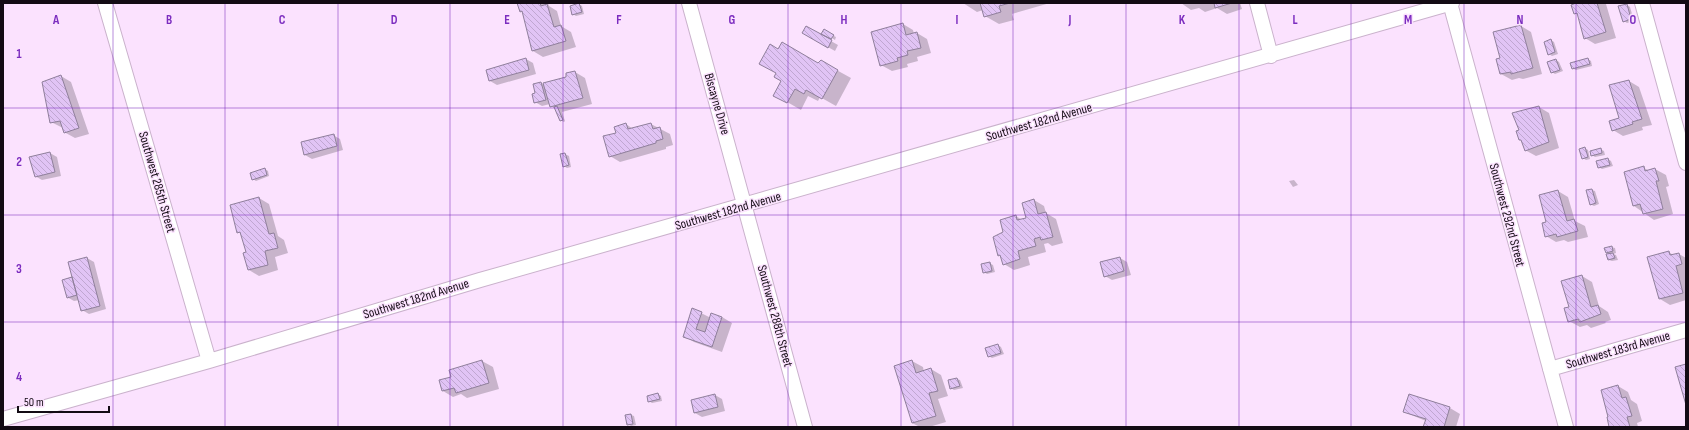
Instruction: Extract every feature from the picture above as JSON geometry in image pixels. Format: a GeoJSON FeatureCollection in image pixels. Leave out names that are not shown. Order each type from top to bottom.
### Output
{"type":"FeatureCollection","features":[{"type":"Feature","properties":{"kind":"street","name":"Southwest 285th Street"},"geometry":{"type":"LineString","coordinates":[[105,3],[209,361]]}},
{"type":"Feature","properties":{"kind":"street","name":"Biscayne Drive"},"geometry":{"type":"LineString","coordinates":[[689,3],[745,206]]}},
{"type":"Feature","properties":{"kind":"street"},"geometry":{"type":"LineString","coordinates":[[1257,3],[1271,56]]}},
{"type":"Feature","properties":{"kind":"street","name":"Southwest 182nd Avenue"},"geometry":{"type":"LineString","coordinates":[[3,419],[209,361],[480,280],[1271,56],[1450,3]]}},
{"type":"Feature","properties":{"kind":"street","name":"Southwest 292nd Street"},"geometry":{"type":"LineString","coordinates":[[1450,3],[1566,427]]}},
{"type":"Feature","properties":{"kind":"street"},"geometry":{"type":"LineString","coordinates":[[1642,3],[1686,163]]}},
{"type":"Feature","properties":{"kind":"street","name":"Southwest 288th Street"},"geometry":{"type":"LineString","coordinates":[[745,206],[805,427]]}},
{"type":"Feature","properties":{"kind":"street","name":"Southwest 183rd Avenue"},"geometry":{"type":"LineString","coordinates":[[1550,369],[1686,330]]}},
{"type":"Feature","properties":{"kind":"building"},"geometry":{"type":"Polygon","coordinates":[[[517,3],[540,3],[541,6],[547,4],[554,27],[561,25],[566,41],[532,51],[522,11],[520,12],[517,3]]]}},
{"type":"Feature","properties":{"kind":"building"},"geometry":{"type":"Polygon","coordinates":[[[579,3],[582,12],[572,15],[570,6],[579,3]]]}},
{"type":"Feature","properties":{"kind":"building"},"geometry":{"type":"Polygon","coordinates":[[[980,3],[1010,3],[999,6],[1001,12],[984,17],[980,3]]]}},
{"type":"Feature","properties":{"kind":"building"},"geometry":{"type":"Polygon","coordinates":[[[1214,3],[1232,3],[1215,8],[1214,3]]]}},
{"type":"Feature","properties":{"kind":"building"},"geometry":{"type":"Polygon","coordinates":[[[1576,3],[1597,3],[1606,32],[1584,39],[1577,13],[1574,14],[1571,5],[1576,3]]]}},
{"type":"Feature","properties":{"kind":"building"},"geometry":{"type":"Polygon","coordinates":[[[1627,4],[1631,19],[1623,22],[1618,6],[1627,4]]]}},
{"type":"Feature","properties":{"kind":"building"},"geometry":{"type":"Polygon","coordinates":[[[903,23],[906,35],[917,32],[921,48],[907,51],[908,55],[897,58],[898,61],[880,66],[871,32],[903,23]]]}},
{"type":"Feature","properties":{"kind":"building"},"geometry":{"type":"Polygon","coordinates":[[[1521,25],[1533,68],[1511,74],[1511,72],[1500,74],[1496,59],[1500,58],[1493,32],[1521,25]]]}},
{"type":"Feature","properties":{"kind":"building"},"geometry":{"type":"Polygon","coordinates":[[[806,26],[832,40],[828,48],[802,33],[806,26]]]}},
{"type":"Feature","properties":{"kind":"building"},"geometry":{"type":"Polygon","coordinates":[[[824,29],[834,35],[831,39],[821,34],[824,29]]]}},
{"type":"Feature","properties":{"kind":"building"},"geometry":{"type":"Polygon","coordinates":[[[1551,39],[1555,52],[1548,55],[1544,42],[1551,39]]]}},
{"type":"Feature","properties":{"kind":"building"},"geometry":{"type":"Polygon","coordinates":[[[782,42],[818,63],[821,60],[838,70],[822,99],[806,90],[804,94],[795,89],[787,103],[773,96],[781,81],[774,77],[776,73],[759,64],[770,44],[778,49],[782,42]]]}},
{"type":"Feature","properties":{"kind":"building"},"geometry":{"type":"Polygon","coordinates":[[[526,58],[529,70],[489,81],[486,70],[526,58]]]}},
{"type":"Feature","properties":{"kind":"building"},"geometry":{"type":"Polygon","coordinates":[[[1588,58],[1590,64],[1572,69],[1570,63],[1588,58]]]}},
{"type":"Feature","properties":{"kind":"building"},"geometry":{"type":"Polygon","coordinates":[[[1556,59],[1560,70],[1551,73],[1547,62],[1556,59]]]}},
{"type":"Feature","properties":{"kind":"building"},"geometry":{"type":"Polygon","coordinates":[[[575,71],[583,98],[550,107],[543,83],[566,77],[566,73],[575,71]]]}},
{"type":"Feature","properties":{"kind":"building"},"geometry":{"type":"Polygon","coordinates":[[[61,75],[79,128],[64,133],[60,121],[50,123],[42,82],[61,75]]]}},
{"type":"Feature","properties":{"kind":"building"},"geometry":{"type":"Polygon","coordinates":[[[1629,80],[1642,119],[1632,122],[1633,124],[1612,131],[1609,121],[1619,118],[1609,85],[1629,80]]]}},
{"type":"Feature","properties":{"kind":"building"},"geometry":{"type":"Polygon","coordinates":[[[541,82],[546,100],[534,103],[532,94],[535,93],[533,84],[541,82]]]}},
{"type":"Feature","properties":{"kind":"building"},"geometry":{"type":"Polygon","coordinates":[[[557,106],[563,120],[560,121],[554,107],[557,106]]]}},
{"type":"Feature","properties":{"kind":"building"},"geometry":{"type":"Polygon","coordinates":[[[1539,106],[1549,142],[1525,151],[1521,140],[1519,140],[1516,131],[1519,130],[1512,113],[1539,106]]]}},
{"type":"Feature","properties":{"kind":"building"},"geometry":{"type":"Polygon","coordinates":[[[626,123],[628,129],[651,123],[653,129],[660,127],[663,139],[656,141],[656,143],[609,157],[603,136],[616,133],[614,127],[626,123]]]}},
{"type":"Feature","properties":{"kind":"building"},"geometry":{"type":"Polygon","coordinates":[[[334,134],[337,146],[304,155],[301,142],[334,134]]]}},
{"type":"Feature","properties":{"kind":"building"},"geometry":{"type":"Polygon","coordinates":[[[1585,147],[1588,157],[1582,159],[1579,149],[1585,147]]]}},
{"type":"Feature","properties":{"kind":"building"},"geometry":{"type":"Polygon","coordinates":[[[1601,148],[1602,153],[1591,156],[1590,151],[1601,148]]]}},
{"type":"Feature","properties":{"kind":"building"},"geometry":{"type":"Polygon","coordinates":[[[50,152],[55,172],[35,177],[29,157],[50,152]]]}},
{"type":"Feature","properties":{"kind":"building"},"geometry":{"type":"Polygon","coordinates":[[[565,153],[569,165],[563,167],[560,154],[565,153]]]}},
{"type":"Feature","properties":{"kind":"building"},"geometry":{"type":"Polygon","coordinates":[[[1608,158],[1610,165],[1598,168],[1596,161],[1608,158]]]}},
{"type":"Feature","properties":{"kind":"building"},"geometry":{"type":"Polygon","coordinates":[[[1644,166],[1645,171],[1655,168],[1659,181],[1656,181],[1663,209],[1643,214],[1640,204],[1633,206],[1624,172],[1644,166]]]}},
{"type":"Feature","properties":{"kind":"building"},"geometry":{"type":"Polygon","coordinates":[[[265,168],[267,175],[252,180],[250,173],[265,168]]]}},
{"type":"Feature","properties":{"kind":"building"},"geometry":{"type":"Polygon","coordinates":[[[1592,189],[1596,203],[1590,205],[1586,190],[1592,189]]]}},
{"type":"Feature","properties":{"kind":"building"},"geometry":{"type":"Polygon","coordinates":[[[1558,190],[1567,221],[1574,219],[1578,231],[1557,237],[1556,234],[1545,237],[1542,223],[1546,222],[1539,195],[1558,190]]]}},
{"type":"Feature","properties":{"kind":"building"},"geometry":{"type":"Polygon","coordinates":[[[259,197],[269,234],[274,233],[278,248],[265,251],[268,265],[248,270],[243,253],[246,252],[240,232],[237,233],[230,205],[259,197]]]}},
{"type":"Feature","properties":{"kind":"building"},"geometry":{"type":"Polygon","coordinates":[[[1034,199],[1038,214],[1046,212],[1053,237],[1041,240],[1040,237],[1034,239],[1036,246],[1018,251],[1020,259],[1003,265],[1000,255],[998,256],[993,237],[1003,232],[1000,220],[1016,215],[1017,220],[1026,218],[1022,203],[1034,199]]]}},
{"type":"Feature","properties":{"kind":"building"},"geometry":{"type":"Polygon","coordinates":[[[1612,246],[1613,251],[1606,253],[1604,248],[1612,246]]]}},
{"type":"Feature","properties":{"kind":"building"},"geometry":{"type":"Polygon","coordinates":[[[1669,251],[1670,255],[1679,253],[1682,264],[1676,266],[1683,293],[1659,299],[1647,257],[1669,251]]]}},
{"type":"Feature","properties":{"kind":"building"},"geometry":{"type":"Polygon","coordinates":[[[1613,253],[1615,258],[1608,260],[1606,254],[1613,253]]]}},
{"type":"Feature","properties":{"kind":"building"},"geometry":{"type":"Polygon","coordinates":[[[87,257],[100,306],[81,311],[68,262],[87,257]]]}},
{"type":"Feature","properties":{"kind":"building"},"geometry":{"type":"Polygon","coordinates":[[[1120,257],[1124,271],[1104,277],[1100,262],[1120,257]]]}},
{"type":"Feature","properties":{"kind":"building"},"geometry":{"type":"Polygon","coordinates":[[[990,262],[992,271],[983,273],[981,264],[990,262]]]}},
{"type":"Feature","properties":{"kind":"building"},"geometry":{"type":"Polygon","coordinates":[[[1582,275],[1591,307],[1598,305],[1601,314],[1580,322],[1578,319],[1568,322],[1564,308],[1569,307],[1561,281],[1582,275]]]}},
{"type":"Feature","properties":{"kind":"building"},"geometry":{"type":"Polygon","coordinates":[[[72,277],[77,295],[67,298],[62,280],[72,277]]]}},
{"type":"Feature","properties":{"kind":"building"},"geometry":{"type":"Polygon","coordinates":[[[692,308],[702,312],[696,329],[705,332],[711,313],[722,317],[712,347],[683,337],[692,308]]]}},
{"type":"Feature","properties":{"kind":"building"},"geometry":{"type":"Polygon","coordinates":[[[998,344],[1001,353],[988,357],[985,348],[998,344]]]}},
{"type":"Feature","properties":{"kind":"building"},"geometry":{"type":"Polygon","coordinates":[[[482,360],[489,383],[456,393],[454,388],[442,391],[439,380],[451,377],[449,370],[482,360]]]}},
{"type":"Feature","properties":{"kind":"building"},"geometry":{"type":"Polygon","coordinates":[[[912,360],[916,373],[931,368],[938,391],[929,393],[936,416],[912,423],[894,366],[912,360]]]}},
{"type":"Feature","properties":{"kind":"building"},"geometry":{"type":"Polygon","coordinates":[[[1686,364],[1686,405],[1675,367],[1686,364]]]}},
{"type":"Feature","properties":{"kind":"building"},"geometry":{"type":"Polygon","coordinates":[[[957,378],[960,386],[950,389],[948,380],[957,378]]]}},
{"type":"Feature","properties":{"kind":"building"},"geometry":{"type":"Polygon","coordinates":[[[1618,385],[1622,398],[1626,397],[1632,416],[1627,417],[1630,427],[1609,427],[1601,390],[1618,385]]]}},
{"type":"Feature","properties":{"kind":"building"},"geometry":{"type":"Polygon","coordinates":[[[658,393],[660,399],[648,402],[647,396],[658,393]]]}},
{"type":"Feature","properties":{"kind":"building"},"geometry":{"type":"Polygon","coordinates":[[[715,394],[718,407],[694,413],[691,400],[715,394]]]}},
{"type":"Feature","properties":{"kind":"building"},"geometry":{"type":"Polygon","coordinates":[[[1409,394],[1450,407],[1444,427],[1423,427],[1426,419],[1403,412],[1409,394]]]}},
{"type":"Feature","properties":{"kind":"building"},"geometry":{"type":"Polygon","coordinates":[[[631,414],[633,424],[627,425],[625,415],[631,414]]]}}]}
